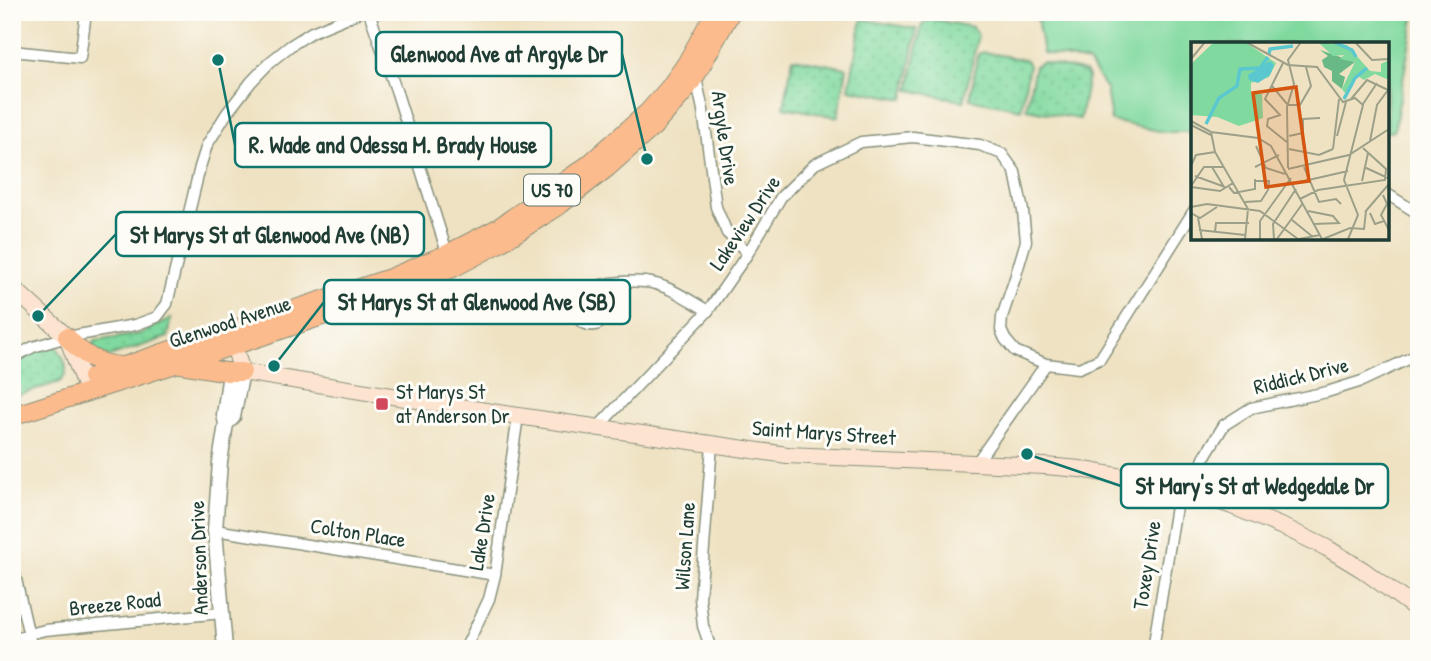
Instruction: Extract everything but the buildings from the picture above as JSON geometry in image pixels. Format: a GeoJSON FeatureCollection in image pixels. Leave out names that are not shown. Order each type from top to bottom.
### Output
{"type":"FeatureCollection","features":[{"type":"Feature","properties":{"kind":"main road","name":"Glenwood Avenue"},"geometry":{"type":"LineString","coordinates":[[12,403],[176,363],[225,340],[390,278],[500,243],[557,207],[653,127],[685,91],[691,69],[715,12]]}},
{"type":"Feature","properties":{"kind":"main road","name":"Glenwood Avenue"},"geometry":{"type":"LineString","coordinates":[[691,69],[731,12]]}},
{"type":"Feature","properties":{"kind":"main road"},"geometry":{"type":"LineString","coordinates":[[12,287],[77,348],[96,361],[125,366]]}},
{"type":"Feature","properties":{"kind":"main road"},"geometry":{"type":"LineString","coordinates":[[67,337],[85,386]]}},
{"type":"Feature","properties":{"kind":"main road"},"geometry":{"type":"LineString","coordinates":[[176,363],[234,372],[225,340]]}},
{"type":"Feature","properties":{"kind":"main road","name":"Glenwood Avenue"},"geometry":{"type":"LineString","coordinates":[[12,416],[85,386],[125,366],[225,340]]}},
{"type":"Feature","properties":{"kind":"main road","name":"Saint Marys Street"},"geometry":{"type":"LineString","coordinates":[[234,372],[787,455],[1080,469],[1185,490],[1267,521],[1327,548],[1363,570],[1419,611]]}},
{"type":"Feature","properties":{"kind":"street"},"geometry":{"type":"LineString","coordinates":[[12,51],[80,58],[86,12]]}},
{"type":"Feature","properties":{"kind":"street"},"geometry":{"type":"LineString","coordinates":[[12,358],[33,347],[67,337],[135,325],[157,317],[167,304],[207,145],[227,113],[251,82],[290,46],[312,32],[360,12]]}},
{"type":"Feature","properties":{"kind":"street"},"geometry":{"type":"LineString","coordinates":[[369,12],[450,261]]}},
{"type":"Feature","properties":{"kind":"street","name":"Argyle Drive"},"geometry":{"type":"LineString","coordinates":[[691,69],[716,207],[727,233],[748,253]]}},
{"type":"Feature","properties":{"kind":"street","name":"Lakeview Drive"},"geometry":{"type":"LineString","coordinates":[[597,428],[708,311],[748,253],[781,197],[815,164],[861,142],[913,137],[980,145],[1002,154],[1015,172],[1026,241],[1002,317],[1001,330],[1015,351],[1046,364],[1079,368],[1100,359],[1191,215]]}},
{"type":"Feature","properties":{"kind":"street"},"geometry":{"type":"LineString","coordinates":[[1389,195],[1419,214]]}},
{"type":"Feature","properties":{"kind":"street"},"geometry":{"type":"LineString","coordinates":[[622,282],[601,323],[592,326],[581,322],[574,313],[573,304],[576,297],[597,286],[622,282],[647,282],[676,292],[708,311]]}},
{"type":"Feature","properties":{"kind":"street","name":"Riddick Drive"},"geometry":{"type":"LineString","coordinates":[[1185,490],[1224,425],[1251,408],[1327,392],[1362,381],[1419,354]]}},
{"type":"Feature","properties":{"kind":"street"},"geometry":{"type":"LineString","coordinates":[[977,462],[1046,364]]}},
{"type":"Feature","properties":{"kind":"street","name":"Anderson Drive"},"geometry":{"type":"LineString","coordinates":[[225,649],[215,530],[226,424],[223,415],[229,380],[234,372]]}},
{"type":"Feature","properties":{"kind":"street","name":"Lake Drive"},"geometry":{"type":"LineString","coordinates":[[465,649],[489,599],[495,575],[517,416]]}},
{"type":"Feature","properties":{"kind":"street","name":"Wilson Lane"},"geometry":{"type":"LineString","coordinates":[[711,649],[700,598],[712,445]]}},
{"type":"Feature","properties":{"kind":"street","name":"Toxey Drive"},"geometry":{"type":"LineString","coordinates":[[1153,649],[1185,490]]}},
{"type":"Feature","properties":{"kind":"street","name":"Colton Place"},"geometry":{"type":"LineString","coordinates":[[215,530],[495,575]]}},
{"type":"Feature","properties":{"kind":"street"},"geometry":{"type":"LineString","coordinates":[[12,562],[32,649]]}},
{"type":"Feature","properties":{"kind":"street","name":"Breeze Road"},"geometry":{"type":"LineString","coordinates":[[12,641],[45,630],[222,613]]}},
{"type":"Feature","properties":{"kind":"green space"},"geometry":{"type":"Polygon","coordinates":[[[1036,12],[1415,12],[1394,131],[1389,132],[1389,42],[1191,42],[1191,132],[1164,132],[1111,121],[1106,89],[1088,62],[1043,53],[1036,12]]]}},
{"type":"Feature","properties":{"kind":"green space"},"geometry":{"type":"Polygon","coordinates":[[[862,19],[917,29],[904,99],[849,89],[862,19]]]}},
{"type":"Feature","properties":{"kind":"green space"},"geometry":{"type":"Polygon","coordinates":[[[930,19],[972,27],[978,35],[964,101],[909,90],[922,24],[930,19]]]}},
{"type":"Feature","properties":{"kind":"green space"},"geometry":{"type":"Polygon","coordinates":[[[984,52],[1026,60],[1029,66],[1021,109],[970,99],[978,54],[984,52]]]}},
{"type":"Feature","properties":{"kind":"green space"},"geometry":{"type":"Polygon","coordinates":[[[793,58],[847,68],[838,117],[784,107],[793,58]]]}},
{"type":"Feature","properties":{"kind":"green space"},"geometry":{"type":"Polygon","coordinates":[[[1042,62],[1085,72],[1088,77],[1080,119],[1026,109],[1035,66],[1042,62]]]}},
{"type":"Feature","properties":{"kind":"green space"},"geometry":{"type":"Polygon","coordinates":[[[172,318],[168,337],[109,357],[90,349],[95,341],[140,334],[172,318]]]}},
{"type":"Feature","properties":{"kind":"green space"},"geometry":{"type":"Polygon","coordinates":[[[50,346],[57,347],[64,361],[66,370],[63,378],[59,382],[12,397],[12,363],[50,346]]]}},
{"type":"Feature","properties":{"kind":"place","name":"R. Wade and Odessa M. Brady House"},"geometry":{"type":"Point","coordinates":[218,60]}},
{"type":"Feature","properties":{"kind":"place","name":"Glenwood Ave at Argyle Dr"},"geometry":{"type":"Point","coordinates":[647,159]}},
{"type":"Feature","properties":{"kind":"place","name":"St Marys St at Glenwood Ave (NB)"},"geometry":{"type":"Point","coordinates":[38,316]}},
{"type":"Feature","properties":{"kind":"place","name":"St Marys St at Glenwood Ave (SB)"},"geometry":{"type":"Point","coordinates":[274,366]}},
{"type":"Feature","properties":{"kind":"place","name":"St Marys St at Anderson Dr"},"geometry":{"type":"Point","coordinates":[382,404]}},
{"type":"Feature","properties":{"kind":"place","name":"St Mary's St at Wedgedale Dr"},"geometry":{"type":"Point","coordinates":[1027,454]}}]}
